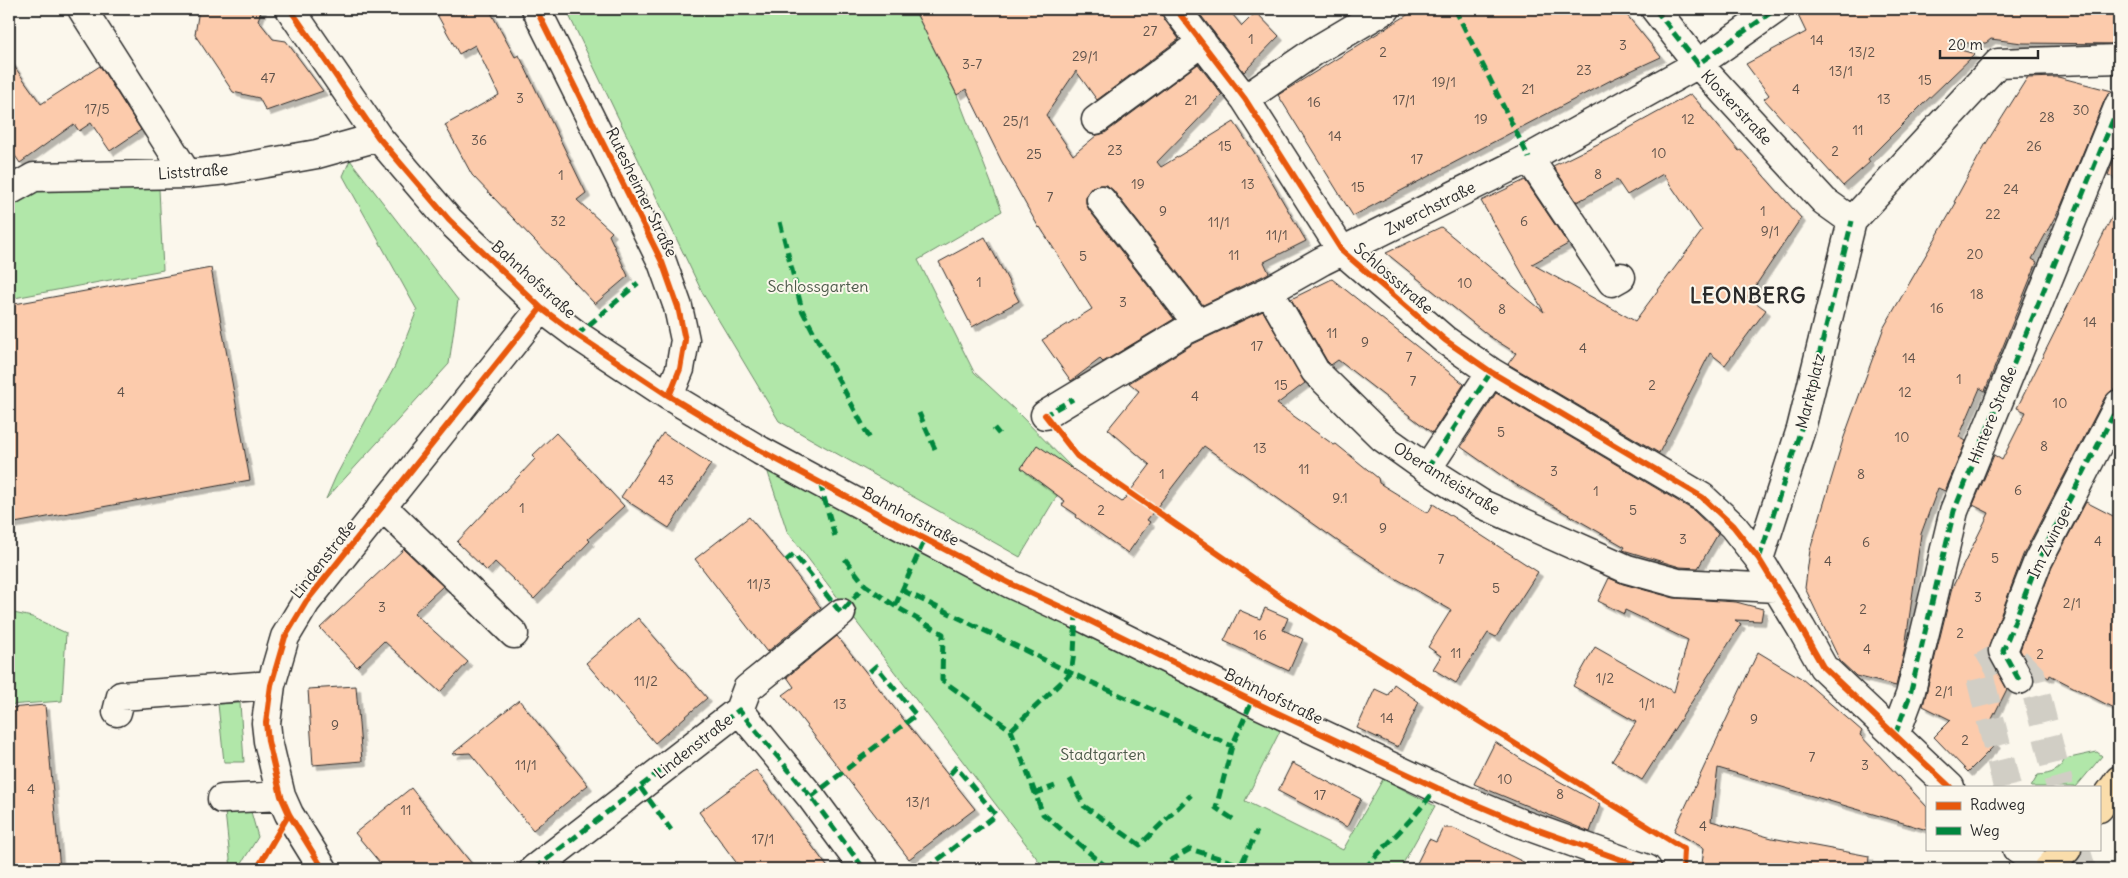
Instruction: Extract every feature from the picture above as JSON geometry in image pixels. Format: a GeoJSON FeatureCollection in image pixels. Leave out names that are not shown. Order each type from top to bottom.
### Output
{"type":"FeatureCollection","features":[{"type":"Feature","properties":{"kind":"main road"},"geometry":{"type":"LineString","coordinates":[[2100,807],[2119,780]]}},
{"type":"Feature","properties":{"kind":"main road"},"geometry":{"type":"LineString","coordinates":[[2046,869],[2066,850]]}},
{"type":"Feature","properties":{"kind":"street"},"geometry":{"type":"LineString","coordinates":[[82,9],[187,174]]}},
{"type":"Feature","properties":{"kind":"street","name":"Bahnhofstraße"},"geometry":{"type":"LineString","coordinates":[[290,9],[378,137],[450,220],[541,308],[577,335],[669,396],[761,451],[908,530],[1011,584],[1076,614],[1252,702],[1462,799],[1522,824],[1647,869]]}},
{"type":"Feature","properties":{"kind":"street","name":"Rutesheimer Straße"},"geometry":{"type":"LineString","coordinates":[[536,9],[662,262],[678,308],[685,340],[680,369],[669,396]]}},
{"type":"Feature","properties":{"kind":"street","name":"Schlossstraße"},"geometry":{"type":"LineString","coordinates":[[1176,9],[1245,99],[1342,251],[1444,340],[1491,372],[1702,497],[1733,526],[1759,559]]}},
{"type":"Feature","properties":{"kind":"street"},"geometry":{"type":"LineString","coordinates":[[1245,99],[1316,51],[1386,9]]}},
{"type":"Feature","properties":{"kind":"street","name":"Klosterstraße"},"geometry":{"type":"LineString","coordinates":[[1655,9],[1698,64],[1824,201],[1852,221]]}},
{"type":"Feature","properties":{"kind":"street","name":"Zwerchstraße"},"geometry":{"type":"LineString","coordinates":[[1045,414],[1198,324],[1269,291],[1342,251],[1529,158],[1698,64],[1776,9]]}},
{"type":"Feature","properties":{"kind":"street"},"geometry":{"type":"LineString","coordinates":[[1096,120],[1202,42]]}},
{"type":"Feature","properties":{"kind":"street","name":"Marktplatz"},"geometry":{"type":"LineString","coordinates":[[1759,559],[1801,429],[1852,221],[1998,63],[2119,59]]}},
{"type":"Feature","properties":{"kind":"street","name":"Hintere Straße"},"geometry":{"type":"LineString","coordinates":[[1895,734],[1910,695],[1954,511],[2119,105]]}},
{"type":"Feature","properties":{"kind":"street","name":"Liststraße"},"geometry":{"type":"LineString","coordinates":[[9,191],[34,177],[187,174],[227,170],[316,154],[378,137]]}},
{"type":"Feature","properties":{"kind":"street"},"geometry":{"type":"LineString","coordinates":[[1529,158],[1612,282],[1621,277]]}},
{"type":"Feature","properties":{"kind":"street"},"geometry":{"type":"LineString","coordinates":[[1101,200],[1198,324]]}},
{"type":"Feature","properties":{"kind":"street","name":"Oberamteistraße"},"geometry":{"type":"LineString","coordinates":[[1269,291],[1315,371],[1382,437],[1426,469],[1482,504],[1627,569],[1678,583],[1776,588]]}},
{"type":"Feature","properties":{"kind":"street","name":"Lindenstraße"},"geometry":{"type":"LineString","coordinates":[[323,869],[289,814],[281,796],[267,732],[271,685],[285,637],[306,602],[541,308]]}},
{"type":"Feature","properties":{"kind":"street"},"geometry":{"type":"LineString","coordinates":[[1426,469],[1491,372]]}},
{"type":"Feature","properties":{"kind":"street","name":"Im Zwinger"},"geometry":{"type":"LineString","coordinates":[[2018,680],[2004,651],[2038,561],[2119,404]]}},
{"type":"Feature","properties":{"kind":"street"},"geometry":{"type":"LineString","coordinates":[[382,506],[514,634]]}},
{"type":"Feature","properties":{"kind":"street"},"geometry":{"type":"LineString","coordinates":[[1759,559],[1823,667],[1949,786]]}},
{"type":"Feature","properties":{"kind":"street"},"geometry":{"type":"LineString","coordinates":[[739,710],[747,689],[841,613]]}},
{"type":"Feature","properties":{"kind":"street"},"geometry":{"type":"LineString","coordinates":[[117,712],[121,696],[271,685]]}},
{"type":"Feature","properties":{"kind":"street","name":"Lindenstraße"},"geometry":{"type":"LineString","coordinates":[[534,869],[739,710],[811,798],[864,869]]}},
{"type":"Feature","properties":{"kind":"street"},"geometry":{"type":"LineString","coordinates":[[222,799],[281,796]]}},
{"type":"Feature","properties":{"kind":"street"},"geometry":{"type":"LineString","coordinates":[[2018,850],[2046,869]]}},
{"type":"Feature","properties":{"kind":"green space","name":"Schlossgarten"},"geometry":{"type":"Polygon","coordinates":[[[566,9],[914,9],[957,95],[1002,211],[918,260],[974,372],[1015,410],[1073,469],[1020,557],[779,421],[703,294],[566,9]]]}},
{"type":"Feature","properties":{"kind":"green space"},"geometry":{"type":"Polygon","coordinates":[[[350,160],[458,300],[449,364],[326,499],[336,476],[395,366],[417,310],[343,176],[350,160]]]}},
{"type":"Feature","properties":{"kind":"green space"},"geometry":{"type":"Polygon","coordinates":[[[159,189],[163,270],[9,299],[9,197],[18,191],[159,189]]]}},
{"type":"Feature","properties":{"kind":"green space","name":"Stadtgarten"},"geometry":{"type":"Polygon","coordinates":[[[761,451],[1287,717],[1245,801],[1343,850],[1383,779],[1435,806],[1400,869],[1045,869],[787,531],[761,451]]]}},
{"type":"Feature","properties":{"kind":"green space"},"geometry":{"type":"Polygon","coordinates":[[[9,612],[32,617],[66,633],[62,701],[9,705],[9,612]]]}},
{"type":"Feature","properties":{"kind":"green space"},"geometry":{"type":"Polygon","coordinates":[[[240,703],[244,762],[224,762],[218,704],[240,703]]]}},
{"type":"Feature","properties":{"kind":"green space"},"geometry":{"type":"Polygon","coordinates":[[[2097,752],[2102,756],[2077,786],[2032,786],[2038,775],[2054,771],[2065,759],[2097,752]]]}},
{"type":"Feature","properties":{"kind":"green space"},"geometry":{"type":"Polygon","coordinates":[[[248,801],[258,837],[238,869],[231,869],[224,802],[248,801]]]}},
{"type":"Feature","properties":{"kind":"building"},"geometry":{"type":"Polygon","coordinates":[[[199,9],[262,9],[258,20],[273,39],[286,41],[323,91],[266,111],[259,98],[233,92],[195,35],[199,9]]]}},
{"type":"Feature","properties":{"kind":"building"},"geometry":{"type":"Polygon","coordinates":[[[434,9],[489,9],[515,57],[519,55],[586,193],[577,200],[612,232],[609,235],[628,276],[595,304],[472,175],[445,125],[499,95],[475,45],[459,54],[434,9]]]}},
{"type":"Feature","properties":{"kind":"building"},"geometry":{"type":"Polygon","coordinates":[[[914,9],[1161,9],[1164,19],[1179,39],[1097,100],[1076,71],[1046,115],[1073,155],[1097,135],[1105,133],[1198,64],[1222,95],[1157,162],[1161,167],[1234,122],[1254,152],[1306,241],[1264,262],[1269,273],[1203,305],[1113,190],[1106,185],[1092,187],[1086,195],[1086,203],[1089,210],[1174,319],[1103,362],[1100,359],[1071,381],[1042,340],[1092,309],[1039,228],[1001,160],[966,89],[957,95],[914,9]]]}},
{"type":"Feature","properties":{"kind":"building"},"geometry":{"type":"Polygon","coordinates":[[[1196,9],[1228,9],[1242,26],[1256,12],[1279,36],[1244,72],[1196,9]]]}},
{"type":"Feature","properties":{"kind":"building"},"geometry":{"type":"Polygon","coordinates":[[[1417,9],[1622,9],[1661,57],[1613,79],[1353,216],[1278,95],[1417,9]]]}},
{"type":"Feature","properties":{"kind":"building"},"geometry":{"type":"Polygon","coordinates":[[[1795,9],[2119,9],[2119,44],[2022,43],[1991,39],[1986,43],[1951,43],[1950,47],[1975,54],[1868,159],[1870,162],[1843,186],[1764,99],[1769,95],[1746,64],[1806,32],[1795,9]]]}},
{"type":"Feature","properties":{"kind":"building"},"geometry":{"type":"Polygon","coordinates":[[[9,59],[41,104],[100,66],[141,130],[110,151],[91,123],[79,131],[74,124],[20,163],[9,147],[9,59]]]}},
{"type":"Feature","properties":{"kind":"building"},"geometry":{"type":"Polygon","coordinates":[[[2058,77],[2112,91],[2105,99],[2061,206],[2032,259],[2037,262],[1985,391],[1980,388],[1959,437],[1966,441],[1945,491],[1938,488],[1921,534],[1905,648],[1896,686],[1856,676],[1840,661],[1805,588],[1810,550],[1843,440],[1884,327],[1956,203],[1954,202],[1985,145],[2027,78],[2058,77]]]}},
{"type":"Feature","properties":{"kind":"building"},"geometry":{"type":"Polygon","coordinates":[[[1691,94],[1739,151],[1741,150],[1801,218],[1748,297],[1766,310],[1725,365],[1710,353],[1659,453],[1508,364],[1516,353],[1489,336],[1386,253],[1441,227],[1544,312],[1481,201],[1525,180],[1568,244],[1532,264],[1635,321],[1702,231],[1663,174],[1627,195],[1617,180],[1577,202],[1553,166],[1622,132],[1691,94]]]}},
{"type":"Feature","properties":{"kind":"building"},"geometry":{"type":"Polygon","coordinates":[[[2119,146],[2119,180],[2108,175],[2119,146]]]}},
{"type":"Feature","properties":{"kind":"building"},"geometry":{"type":"Polygon","coordinates":[[[2119,203],[2119,389],[2111,391],[2105,397],[2023,555],[1987,652],[2007,689],[1985,733],[1996,744],[1968,772],[1934,737],[1951,720],[1923,706],[1952,588],[1989,513],[1973,505],[1994,455],[2002,460],[2026,412],[2017,408],[2119,203]]]}},
{"type":"Feature","properties":{"kind":"building"},"geometry":{"type":"Polygon","coordinates":[[[985,237],[1019,301],[972,327],[939,262],[985,237]]]}},
{"type":"Feature","properties":{"kind":"building"},"geometry":{"type":"Polygon","coordinates":[[[211,268],[250,480],[9,524],[9,305],[211,268]]]}},
{"type":"Feature","properties":{"kind":"building"},"geometry":{"type":"Polygon","coordinates":[[[1332,279],[1464,384],[1432,433],[1338,360],[1331,365],[1327,361],[1291,299],[1332,279]]]}},
{"type":"Feature","properties":{"kind":"building"},"geometry":{"type":"Polygon","coordinates":[[[1263,311],[1305,383],[1277,404],[1334,445],[1336,444],[1378,478],[1379,483],[1428,513],[1433,504],[1538,572],[1496,637],[1488,633],[1456,683],[1433,669],[1441,656],[1428,647],[1451,610],[1390,575],[1342,544],[1204,446],[1147,520],[1150,522],[1128,553],[1076,517],[1077,515],[1062,505],[1065,501],[1021,468],[1037,445],[1122,502],[1150,465],[1108,429],[1139,391],[1129,383],[1193,344],[1263,311]]]}},
{"type":"Feature","properties":{"kind":"building"},"geometry":{"type":"Polygon","coordinates":[[[1496,393],[1693,510],[1718,534],[1698,568],[1680,567],[1623,550],[1625,547],[1508,480],[1461,447],[1496,393]]]}},
{"type":"Feature","properties":{"kind":"building"},"geometry":{"type":"Polygon","coordinates":[[[556,433],[624,506],[588,539],[590,541],[534,599],[495,562],[487,571],[457,542],[535,459],[532,456],[556,433]]]}},
{"type":"Feature","properties":{"kind":"building"},"geometry":{"type":"Polygon","coordinates":[[[663,433],[711,464],[669,528],[621,497],[663,433]]]}},
{"type":"Feature","properties":{"kind":"building"},"geometry":{"type":"Polygon","coordinates":[[[2119,438],[2119,456],[2112,452],[2119,438]]]}},
{"type":"Feature","properties":{"kind":"building"},"geometry":{"type":"Polygon","coordinates":[[[2086,502],[2119,519],[2119,711],[2050,675],[2049,678],[2030,668],[2020,650],[2052,567],[2086,502]]]}},
{"type":"Feature","properties":{"kind":"building"},"geometry":{"type":"Polygon","coordinates":[[[749,517],[786,561],[821,608],[767,652],[695,559],[749,517]]]}},
{"type":"Feature","properties":{"kind":"building"},"geometry":{"type":"Polygon","coordinates":[[[404,549],[443,586],[414,613],[468,662],[440,692],[384,641],[357,667],[320,628],[404,549]]]}},
{"type":"Feature","properties":{"kind":"building"},"geometry":{"type":"Polygon","coordinates":[[[1609,578],[1623,584],[1674,598],[1736,602],[1763,609],[1761,621],[1735,620],[1741,624],[1642,780],[1612,761],[1636,722],[1573,686],[1595,647],[1674,692],[1688,640],[1625,610],[1624,614],[1598,601],[1609,578]]]}},
{"type":"Feature","properties":{"kind":"building"},"geometry":{"type":"Polygon","coordinates":[[[1265,608],[1288,618],[1283,630],[1303,639],[1289,671],[1224,641],[1239,610],[1260,619],[1265,608]]]}},
{"type":"Feature","properties":{"kind":"building"},"geometry":{"type":"Polygon","coordinates":[[[638,618],[707,698],[655,743],[586,663],[638,618]]]}},
{"type":"Feature","properties":{"kind":"building"},"geometry":{"type":"Polygon","coordinates":[[[837,636],[975,809],[909,859],[783,695],[794,687],[787,677],[837,636]]]}},
{"type":"Feature","properties":{"kind":"building"},"geometry":{"type":"Polygon","coordinates":[[[1758,652],[1801,678],[1862,731],[1860,735],[1926,806],[1926,830],[1718,768],[1711,821],[1772,838],[1869,856],[1868,869],[1728,869],[1702,864],[1704,848],[1674,831],[1758,652]]]}},
{"type":"Feature","properties":{"kind":"building"},"geometry":{"type":"Polygon","coordinates":[[[1394,684],[1419,702],[1398,747],[1357,728],[1375,689],[1388,695],[1394,684]]]}},
{"type":"Feature","properties":{"kind":"building"},"geometry":{"type":"Polygon","coordinates":[[[356,686],[362,761],[313,765],[308,689],[356,686]]]}},
{"type":"Feature","properties":{"kind":"building"},"geometry":{"type":"Polygon","coordinates":[[[519,700],[588,785],[533,830],[470,753],[452,754],[519,700]]]}},
{"type":"Feature","properties":{"kind":"building"},"geometry":{"type":"Polygon","coordinates":[[[45,705],[60,869],[9,869],[9,708],[45,705]]]}},
{"type":"Feature","properties":{"kind":"building"},"geometry":{"type":"Polygon","coordinates":[[[1495,742],[1527,763],[1600,804],[1590,832],[1474,784],[1495,742]]]}},
{"type":"Feature","properties":{"kind":"building"},"geometry":{"type":"Polygon","coordinates":[[[1292,763],[1361,799],[1347,827],[1278,791],[1292,763]]]}},
{"type":"Feature","properties":{"kind":"building"},"geometry":{"type":"Polygon","coordinates":[[[756,770],[829,869],[741,869],[699,812],[756,770]]]}},
{"type":"Feature","properties":{"kind":"building"},"geometry":{"type":"Polygon","coordinates":[[[411,788],[476,869],[385,869],[355,833],[411,788]]]}},
{"type":"Feature","properties":{"kind":"building"},"geometry":{"type":"Polygon","coordinates":[[[1443,828],[1453,828],[1538,869],[1414,869],[1429,839],[1436,842],[1443,828]]]}},
{"type":"Feature","properties":{"kind":"tunnel"},"geometry":{"type":"LineString","coordinates":[[2007,786],[1978,669],[2007,652],[2032,677],[2060,786]]}},
{"type":"Feature","properties":{"kind":"tunnel"},"geometry":{"type":"LineString","coordinates":[[2076,850],[2082,869]]}},
{"type":"Feature","properties":{"kind":"marked path"},"geometry":{"type":"LineString","coordinates":[[1455,9],[1529,158]]}},
{"type":"Feature","properties":{"kind":"marked path"},"geometry":{"type":"LineString","coordinates":[[1655,9],[1698,64],[1776,9]]}},
{"type":"Feature","properties":{"kind":"marked path"},"geometry":{"type":"LineString","coordinates":[[1895,735],[1910,695],[1954,511],[2119,105]]}},
{"type":"Feature","properties":{"kind":"marked path"},"geometry":{"type":"LineString","coordinates":[[1759,559],[1801,429],[1852,221]]}},
{"type":"Feature","properties":{"kind":"marked path"},"geometry":{"type":"LineString","coordinates":[[780,222],[802,310],[870,439]]}},
{"type":"Feature","properties":{"kind":"marked path"},"geometry":{"type":"LineString","coordinates":[[577,335],[638,283]]}},
{"type":"Feature","properties":{"kind":"marked path"},"geometry":{"type":"LineString","coordinates":[[1427,469],[1491,372]]}},
{"type":"Feature","properties":{"kind":"marked path"},"geometry":{"type":"LineString","coordinates":[[1047,417],[1045,415],[1073,399]]}},
{"type":"Feature","properties":{"kind":"marked path"},"geometry":{"type":"LineString","coordinates":[[2019,680],[2003,651],[2038,561],[2119,404]]}},
{"type":"Feature","properties":{"kind":"marked path"},"geometry":{"type":"LineString","coordinates":[[919,413],[935,449]]}},
{"type":"Feature","properties":{"kind":"marked path"},"geometry":{"type":"LineString","coordinates":[[994,428],[999,434]]}},
{"type":"Feature","properties":{"kind":"marked path"},"geometry":{"type":"LineString","coordinates":[[820,483],[836,540]]}},
{"type":"Feature","properties":{"kind":"marked path"},"geometry":{"type":"LineString","coordinates":[[895,606],[925,539]]}},
{"type":"Feature","properties":{"kind":"marked path"},"geometry":{"type":"LineString","coordinates":[[786,561],[794,554],[841,613],[865,585]]}},
{"type":"Feature","properties":{"kind":"marked path"},"geometry":{"type":"LineString","coordinates":[[845,559],[865,585],[895,606],[943,634],[942,680],[1011,730],[1043,814],[1109,869]]}},
{"type":"Feature","properties":{"kind":"marked path"},"geometry":{"type":"LineString","coordinates":[[902,590],[1071,673],[1232,746]]}},
{"type":"Feature","properties":{"kind":"marked path"},"geometry":{"type":"LineString","coordinates":[[1011,730],[1071,673],[1076,614]]}},
{"type":"Feature","properties":{"kind":"marked path"},"geometry":{"type":"LineString","coordinates":[[811,797],[916,715],[876,666],[867,674]]}},
{"type":"Feature","properties":{"kind":"marked path"},"geometry":{"type":"LineString","coordinates":[[1233,819],[1216,808],[1232,746],[1252,701]]}},
{"type":"Feature","properties":{"kind":"marked path"},"geometry":{"type":"LineString","coordinates":[[534,869],[739,710],[811,797],[864,869]]}},
{"type":"Feature","properties":{"kind":"marked path"},"geometry":{"type":"LineString","coordinates":[[926,869],[996,815],[956,767],[949,775]]}},
{"type":"Feature","properties":{"kind":"marked path"},"geometry":{"type":"LineString","coordinates":[[1070,779],[1084,806],[1140,845],[1191,795]]}},
{"type":"Feature","properties":{"kind":"marked path"},"geometry":{"type":"LineString","coordinates":[[1034,794],[1055,786]]}},
{"type":"Feature","properties":{"kind":"marked path"},"geometry":{"type":"LineString","coordinates":[[640,787],[671,830]]}},
{"type":"Feature","properties":{"kind":"marked path"},"geometry":{"type":"LineString","coordinates":[[1364,869],[1414,816],[1437,788]]}},
{"type":"Feature","properties":{"kind":"marked path"},"geometry":{"type":"LineString","coordinates":[[1253,869],[1241,865],[1257,831]]}},
{"type":"Feature","properties":{"kind":"marked path"},"geometry":{"type":"LineString","coordinates":[[1157,869],[1190,849],[1241,865]]}},
{"type":"Feature","properties":{"kind":"cycle path"},"geometry":{"type":"LineString","coordinates":[[290,9],[378,137],[449,220],[541,308],[577,335],[669,396],[761,451],[1011,584],[1252,701],[1437,788],[1522,824],[1647,869]]}},
{"type":"Feature","properties":{"kind":"cycle path"},"geometry":{"type":"LineString","coordinates":[[536,9],[662,262],[678,307],[685,340],[680,369],[669,396]]}},
{"type":"Feature","properties":{"kind":"cycle path"},"geometry":{"type":"LineString","coordinates":[[1176,9],[1245,99],[1342,251],[1445,340],[1491,372],[1702,497],[1733,526],[1759,559],[1823,667],[1949,786]]}},
{"type":"Feature","properties":{"kind":"cycle path"},"geometry":{"type":"LineString","coordinates":[[323,869],[289,814],[281,796],[268,741],[266,723],[271,685],[285,637],[306,602],[541,308]]}},
{"type":"Feature","properties":{"kind":"cycle path"},"geometry":{"type":"LineString","coordinates":[[1045,415],[1077,456],[1288,602],[1684,849],[1683,869]]}},
{"type":"Feature","properties":{"kind":"cycle path"},"geometry":{"type":"LineString","coordinates":[[257,869],[289,814]]}},
{"type":"Feature","properties":{"kind":"district","name":"LEONBERG"},"geometry":{"type":"Point","coordinates":[1748,296]}}]}
